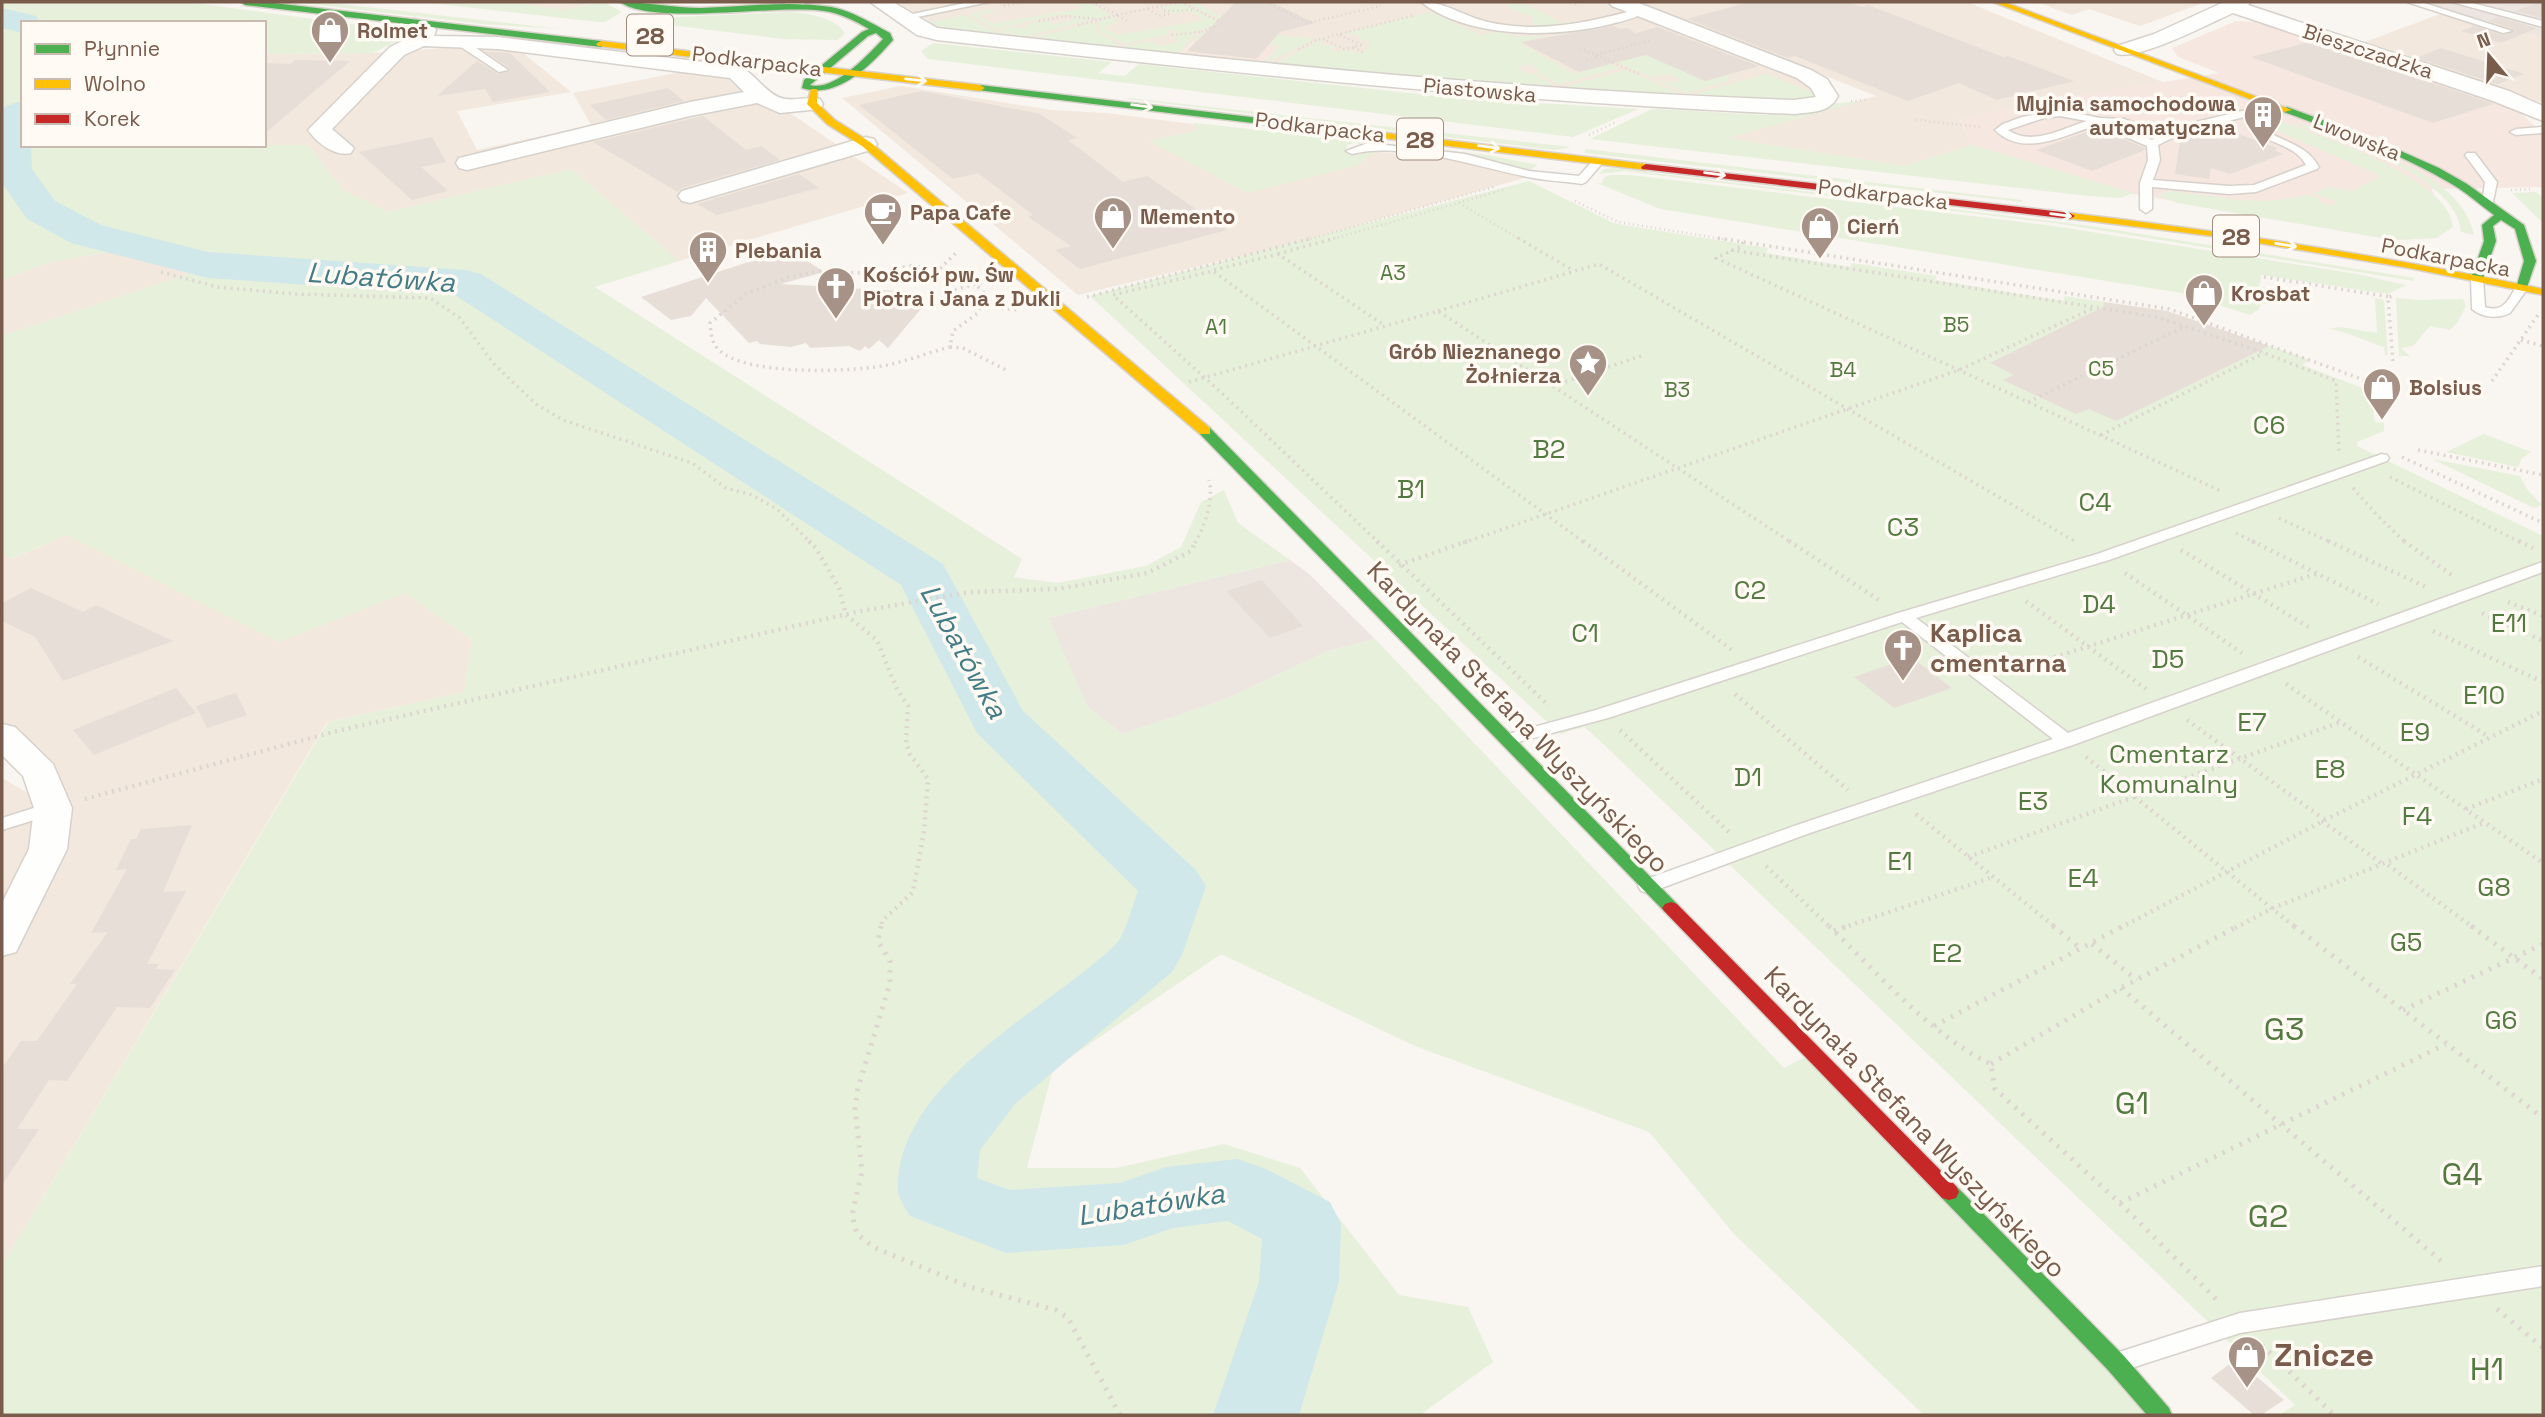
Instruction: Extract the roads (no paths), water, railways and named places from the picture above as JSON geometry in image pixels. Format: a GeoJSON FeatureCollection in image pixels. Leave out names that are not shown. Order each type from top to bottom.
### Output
{"type":"FeatureCollection","features":[{"type":"Feature","properties":{"kind":"main road","name":"Podkarpacka"},"geometry":{"type":"LineString","coordinates":[[245,2],[2228,235],[2479,271],[2524,280]]}},
{"type":"Feature","properties":{"kind":"main road","name":"Podkarpacka"},"geometry":{"type":"LineString","coordinates":[[364,2],[2146,209],[2417,250]]}},
{"type":"Feature","properties":{"kind":"main road"},"geometry":{"type":"LineString","coordinates":[[624,2],[669,12],[795,3],[846,13],[864,20],[887,35],[888,40],[866,59],[829,89],[813,97],[805,86],[865,34],[877,29]]}},
{"type":"Feature","properties":{"kind":"main road","name":"Lwowska"},"geometry":{"type":"LineString","coordinates":[[1997,2],[2382,145],[2456,181],[2488,204],[2500,217],[2520,227],[2530,261],[2524,280]]}},
{"type":"Feature","properties":{"kind":"main road","name":"Kardynała Stefana Wyszyńskiego"},"geometry":{"type":"LineString","coordinates":[[813,97],[831,122],[866,144],[1203,429],[2116,1363],[2161,1415]]}},
{"type":"Feature","properties":{"kind":"main road"},"geometry":{"type":"LineString","coordinates":[[2479,271],[2490,241],[2487,225],[2500,217]]}},
{"type":"Feature","properties":{"kind":"main road","name":"Podkarpacka"},"geometry":{"type":"LineString","coordinates":[[2456,257],[2479,271]]}},
{"type":"Feature","properties":{"kind":"main road","name":"28"},"geometry":{"type":"LineString","coordinates":[[2524,280],[2543,276]]}},
{"type":"Feature","properties":{"kind":"main road","name":"28"},"geometry":{"type":"LineString","coordinates":[[2524,280],[2543,292]]}},
{"type":"Feature","properties":{"kind":"street"},"geometry":{"type":"LineString","coordinates":[[880,2],[903,17]]}},
{"type":"Feature","properties":{"kind":"street","name":"Piastowska"},"geometry":{"type":"LineString","coordinates":[[903,17],[924,31],[937,34],[1462,90],[1783,107],[1808,106],[1825,101],[1827,96],[1819,84],[1804,74],[1619,2]]}},
{"type":"Feature","properties":{"kind":"street"},"geometry":{"type":"LineString","coordinates":[[2124,50],[2161,38],[2238,3]]}},
{"type":"Feature","properties":{"kind":"street","name":"Bieszczadzka"},"geometry":{"type":"LineString","coordinates":[[2238,3],[2488,91],[2543,114]]}},
{"type":"Feature","properties":{"kind":"street"},"geometry":{"type":"LineString","coordinates":[[343,148],[319,130],[397,51],[422,39],[426,30],[399,19]]}},
{"type":"Feature","properties":{"kind":"street","name":"Podkarpacka"},"geometry":{"type":"LineString","coordinates":[[422,39],[433,42],[498,43],[736,72],[760,96],[780,106],[813,97]]}},
{"type":"Feature","properties":{"kind":"street"},"geometry":{"type":"LineString","coordinates":[[467,163],[653,118],[760,96]]}},
{"type":"Feature","properties":{"kind":"street"},"geometry":{"type":"LineString","coordinates":[[690,196],[866,144]]}},
{"type":"Feature","properties":{"kind":"street"},"geometry":{"type":"LineString","coordinates":[[2,735],[40,772],[53,808],[48,849],[2,942]]}},
{"type":"Feature","properties":{"kind":"lane"},"geometry":{"type":"LineString","coordinates":[[903,17],[984,2]]}},
{"type":"Feature","properties":{"kind":"lane"},"geometry":{"type":"LineString","coordinates":[[1426,2],[1483,24],[1537,30],[1571,29],[1642,11]]}},
{"type":"Feature","properties":{"kind":"lane"},"geometry":{"type":"LineString","coordinates":[[2412,2],[2507,31]]}},
{"type":"Feature","properties":{"kind":"lane"},"geometry":{"type":"LineString","coordinates":[[2457,2],[2543,24]]}},
{"type":"Feature","properties":{"kind":"lane"},"geometry":{"type":"LineString","coordinates":[[463,43],[503,70]]}},
{"type":"Feature","properties":{"kind":"lane"},"geometry":{"type":"LineString","coordinates":[[2098,122],[2035,141],[2013,138],[2001,130],[2050,112],[2077,113],[2158,140],[2213,119],[2248,114],[2275,106]]}},
{"type":"Feature","properties":{"kind":"lane"},"geometry":{"type":"LineString","coordinates":[[2146,183],[2229,190],[2256,188],[2313,167],[2310,158],[2301,151],[2259,131],[2250,121],[2248,114]]}},
{"type":"Feature","properties":{"kind":"lane"},"geometry":{"type":"LineString","coordinates":[[2516,132],[2543,130]]}},
{"type":"Feature","properties":{"kind":"lane"},"geometry":{"type":"LineString","coordinates":[[2146,209],[2146,183],[2158,140]]}},
{"type":"Feature","properties":{"kind":"lane"},"geometry":{"type":"LineString","coordinates":[[1352,150],[1368,146],[1465,157],[1529,174],[1582,180],[1599,160]]}},
{"type":"Feature","properties":{"kind":"lane"},"geometry":{"type":"LineString","coordinates":[[2472,155],[2491,182],[2488,204]]}},
{"type":"Feature","properties":{"kind":"lane"},"geometry":{"type":"LineString","coordinates":[[2479,271],[2479,309],[2490,314],[2504,312],[2514,304],[2524,280]]}},
{"type":"Feature","properties":{"kind":"lane"},"geometry":{"type":"LineString","coordinates":[[1507,740],[1602,714],[1904,616],[2103,557],[2382,458]]}},
{"type":"Feature","properties":{"kind":"lane"},"geometry":{"type":"LineString","coordinates":[[1648,886],[1746,848],[2067,741],[2402,616],[2543,567]]}},
{"type":"Feature","properties":{"kind":"lane"},"geometry":{"type":"LineString","coordinates":[[1904,616],[2067,741]]}},
{"type":"Feature","properties":{"kind":"lane"},"geometry":{"type":"LineString","coordinates":[[2,824],[53,808]]}},
{"type":"Feature","properties":{"kind":"lane"},"geometry":{"type":"LineString","coordinates":[[2116,1363],[2240,1323],[2543,1276]]}},
{"type":"Feature","properties":{"kind":"waterway","name":"Lubatówka"},"geometry":{"type":"LineString","coordinates":[[2,18],[21,22]]}},
{"type":"Feature","properties":{"kind":"waterway","name":"Lubatówka"},"geometry":{"type":"LineString","coordinates":[[21,112],[12,118],[12,169],[41,210],[86,234],[208,265],[466,283],[924,576],[998,720],[1173,886],[1148,955],[990,1084],[943,1143],[937,1194],[1006,1222],[1124,1214],[1166,1198],[1237,1189],[1302,1224],[1299,1282],[1256,1415]]}},
{"type":"Feature","properties":{"kind":"place","name":"Rolmet"},"geometry":{"type":"Point","coordinates":[330,64]}},
{"type":"Feature","properties":{"kind":"place","name":"Myjnia samochodowa automatyczna"},"geometry":{"type":"Point","coordinates":[2263,149]}},
{"type":"Feature","properties":{"kind":"place","name":"Papa Cafe"},"geometry":{"type":"Point","coordinates":[883,246]}},
{"type":"Feature","properties":{"kind":"place","name":"Memento"},"geometry":{"type":"Point","coordinates":[1113,250]}},
{"type":"Feature","properties":{"kind":"place","name":"Cierń"},"geometry":{"type":"Point","coordinates":[1820,260]}},
{"type":"Feature","properties":{"kind":"place","name":"Plebania"},"geometry":{"type":"Point","coordinates":[708,284]}},
{"type":"Feature","properties":{"kind":"place","name":"Kościół pw. Św Piotra i Jana z Dukli"},"geometry":{"type":"Point","coordinates":[836,320]}},
{"type":"Feature","properties":{"kind":"place","name":"Krosbat"},"geometry":{"type":"Point","coordinates":[2204,327]}},
{"type":"Feature","properties":{"kind":"place","name":"Grób Nieznanego Żołnierza"},"geometry":{"type":"Point","coordinates":[1588,397]}},
{"type":"Feature","properties":{"kind":"place","name":"Bolsius"},"geometry":{"type":"Point","coordinates":[2382,421]}},
{"type":"Feature","properties":{"kind":"place","name":"Kaplica cmentarna"},"geometry":{"type":"Point","coordinates":[1903,682]}},
{"type":"Feature","properties":{"kind":"place","name":"Znicze"},"geometry":{"type":"Point","coordinates":[2247,1389]}},
{"type":"Feature","properties":{"kind":"park label","name":"A3"},"geometry":{"type":"Point","coordinates":[1393,272]}},
{"type":"Feature","properties":{"kind":"park label","name":"B5"},"geometry":{"type":"Point","coordinates":[1956,324]}},
{"type":"Feature","properties":{"kind":"park label","name":"A1"},"geometry":{"type":"Point","coordinates":[1216,326]}},
{"type":"Feature","properties":{"kind":"park label","name":"C5"},"geometry":{"type":"Point","coordinates":[2101,368]}},
{"type":"Feature","properties":{"kind":"park label","name":"B4"},"geometry":{"type":"Point","coordinates":[1843,369]}},
{"type":"Feature","properties":{"kind":"park label","name":"B3"},"geometry":{"type":"Point","coordinates":[1677,389]}},
{"type":"Feature","properties":{"kind":"park label","name":"C6"},"geometry":{"type":"Point","coordinates":[2269,425]}},
{"type":"Feature","properties":{"kind":"park label","name":"B2"},"geometry":{"type":"Point","coordinates":[1549,449]}},
{"type":"Feature","properties":{"kind":"park label","name":"B1"},"geometry":{"type":"Point","coordinates":[1411,489]}},
{"type":"Feature","properties":{"kind":"park label","name":"C4"},"geometry":{"type":"Point","coordinates":[2095,502]}},
{"type":"Feature","properties":{"kind":"park label","name":"C3"},"geometry":{"type":"Point","coordinates":[1903,527]}},
{"type":"Feature","properties":{"kind":"park label","name":"C2"},"geometry":{"type":"Point","coordinates":[1750,590]}},
{"type":"Feature","properties":{"kind":"park label","name":"D4"},"geometry":{"type":"Point","coordinates":[2099,604]}},
{"type":"Feature","properties":{"kind":"park label","name":"E11"},"geometry":{"type":"Point","coordinates":[2509,623]}},
{"type":"Feature","properties":{"kind":"park label","name":"C1"},"geometry":{"type":"Point","coordinates":[1585,633]}},
{"type":"Feature","properties":{"kind":"park label","name":"D5"},"geometry":{"type":"Point","coordinates":[2168,659]}},
{"type":"Feature","properties":{"kind":"park label","name":"E10"},"geometry":{"type":"Point","coordinates":[2484,695]}},
{"type":"Feature","properties":{"kind":"park label","name":"E7"},"geometry":{"type":"Point","coordinates":[2252,722]}},
{"type":"Feature","properties":{"kind":"park label","name":"E9"},"geometry":{"type":"Point","coordinates":[2415,732]}},
{"type":"Feature","properties":{"kind":"park label","name":"Cmentarz Komunalny"},"geometry":{"type":"Point","coordinates":[2169,769]}},
{"type":"Feature","properties":{"kind":"park label","name":"E8"},"geometry":{"type":"Point","coordinates":[2330,769]}},
{"type":"Feature","properties":{"kind":"park label","name":"D1"},"geometry":{"type":"Point","coordinates":[1748,777]}},
{"type":"Feature","properties":{"kind":"park label","name":"E3"},"geometry":{"type":"Point","coordinates":[2033,801]}},
{"type":"Feature","properties":{"kind":"park label","name":"F4"},"geometry":{"type":"Point","coordinates":[2417,816]}},
{"type":"Feature","properties":{"kind":"park label","name":"E1"},"geometry":{"type":"Point","coordinates":[1900,861]}},
{"type":"Feature","properties":{"kind":"park label","name":"E4"},"geometry":{"type":"Point","coordinates":[2083,878]}},
{"type":"Feature","properties":{"kind":"park label","name":"G8"},"geometry":{"type":"Point","coordinates":[2494,887]}},
{"type":"Feature","properties":{"kind":"park label","name":"G5"},"geometry":{"type":"Point","coordinates":[2406,942]}},
{"type":"Feature","properties":{"kind":"park label","name":"E2"},"geometry":{"type":"Point","coordinates":[1947,953]}},
{"type":"Feature","properties":{"kind":"park label","name":"G6"},"geometry":{"type":"Point","coordinates":[2501,1020]}},
{"type":"Feature","properties":{"kind":"park label","name":"G3"},"geometry":{"type":"Point","coordinates":[2284,1029]}},
{"type":"Feature","properties":{"kind":"park label","name":"G1"},"geometry":{"type":"Point","coordinates":[2132,1103]}},
{"type":"Feature","properties":{"kind":"park label","name":"G4"},"geometry":{"type":"Point","coordinates":[2462,1174]}},
{"type":"Feature","properties":{"kind":"park label","name":"G2"},"geometry":{"type":"Point","coordinates":[2268,1216]}},
{"type":"Feature","properties":{"kind":"park label","name":"H1"},"geometry":{"type":"Point","coordinates":[2487,1369]}}]}
